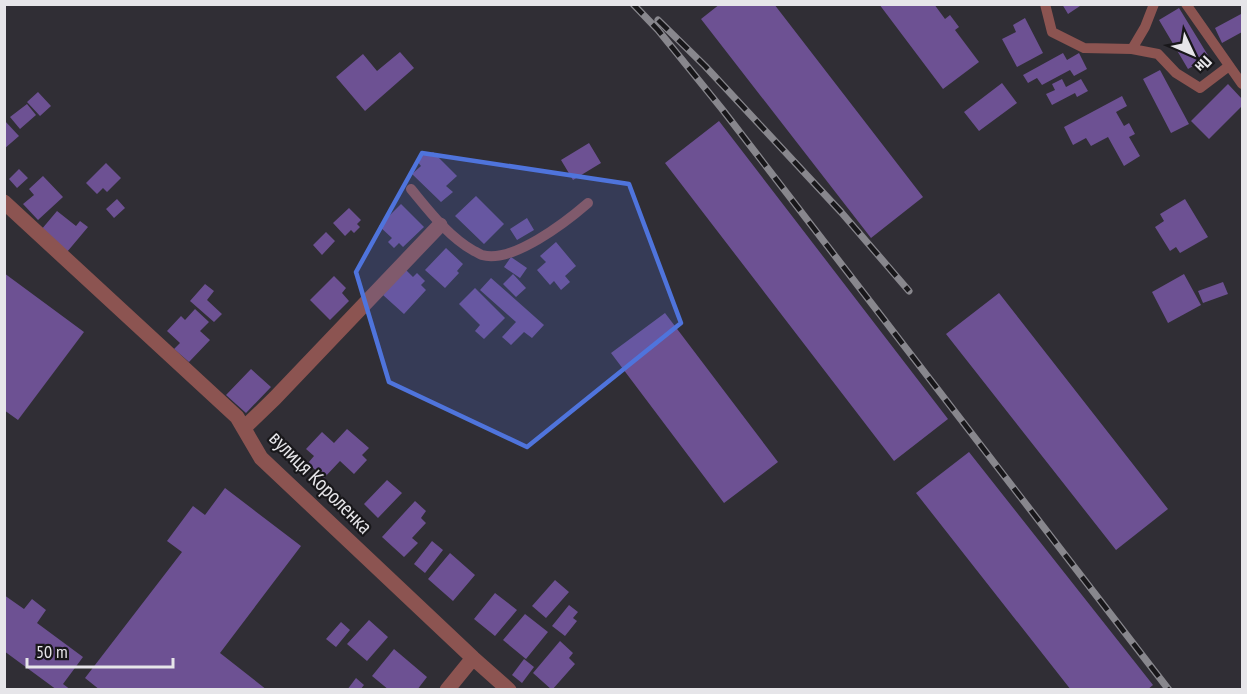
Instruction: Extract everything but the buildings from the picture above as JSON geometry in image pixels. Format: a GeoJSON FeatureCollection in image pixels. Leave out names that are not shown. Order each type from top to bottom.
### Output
{"type":"FeatureCollection","features":[{"type":"Feature","properties":{"kind":"street","name":"вулиця Короленка"},"geometry":{"type":"LineString","coordinates":[[4,202],[237,417],[261,458],[509,690]]}},
{"type":"Feature","properties":{"kind":"street"},"geometry":{"type":"LineString","coordinates":[[244,428],[440,225]]}},
{"type":"Feature","properties":{"kind":"street"},"geometry":{"type":"LineString","coordinates":[[447,690],[473,658]]}},
{"type":"Feature","properties":{"kind":"lane"},"geometry":{"type":"LineString","coordinates":[[1045,4],[1052,32],[1084,48],[1132,49],[1158,54],[1176,73],[1200,88],[1229,66]]}},
{"type":"Feature","properties":{"kind":"lane"},"geometry":{"type":"LineString","coordinates":[[1132,49],[1145,27],[1154,4]]}},
{"type":"Feature","properties":{"kind":"lane"},"geometry":{"type":"LineString","coordinates":[[1186,4],[1242,84]]}},
{"type":"Feature","properties":{"kind":"lane"},"geometry":{"type":"LineString","coordinates":[[411,189],[440,225],[463,244],[483,255],[503,256],[533,243],[569,220],[588,202]]}},
{"type":"Feature","properties":{"kind":"highlighted area"},"geometry":{"type":"Polygon","coordinates":[[[422,153],[629,184],[681,323],[527,447],[389,382],[356,272],[422,153]]]}},
{"type":"Feature","properties":{"kind":"railway"},"geometry":{"type":"LineString","coordinates":[[633,4],[658,30],[722,109],[1169,690]]}},
{"type":"Feature","properties":{"kind":"railway"},"geometry":{"type":"LineString","coordinates":[[658,20],[705,66],[841,212],[909,291]]}}]}
